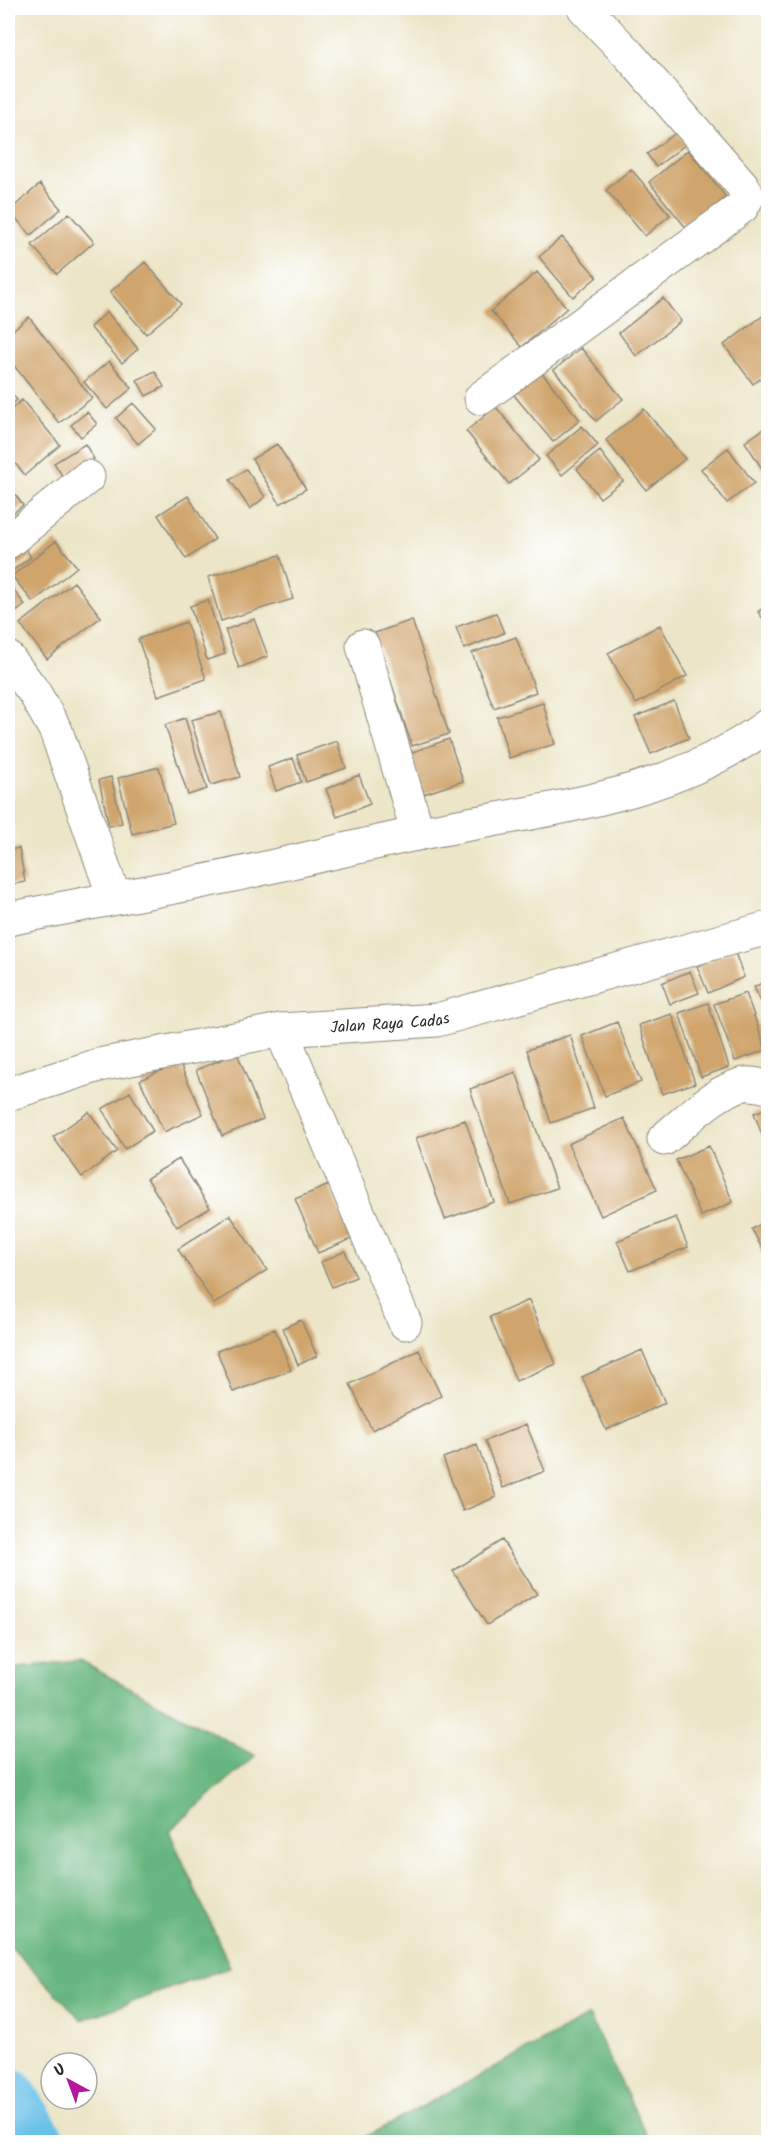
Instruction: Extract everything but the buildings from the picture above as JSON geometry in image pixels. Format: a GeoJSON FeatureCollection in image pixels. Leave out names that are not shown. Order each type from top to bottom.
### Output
{"type":"FeatureCollection","features":[{"type":"Feature","properties":{"kind":"street"},"geometry":{"type":"LineString","coordinates":[[481,398],[742,207],[748,196],[742,185],[629,55],[584,8]]}},
{"type":"Feature","properties":{"kind":"street"},"geometry":{"type":"LineString","coordinates":[[8,542],[87,477]]}},
{"type":"Feature","properties":{"kind":"street"},"geometry":{"type":"LineString","coordinates":[[363,646],[418,834]]}},
{"type":"Feature","properties":{"kind":"street"},"geometry":{"type":"LineString","coordinates":[[8,658],[34,692],[56,731],[114,897]]}},
{"type":"Feature","properties":{"kind":"street"},"geometry":{"type":"LineString","coordinates":[[8,919],[200,882],[418,834],[611,798],[696,768],[752,738],[768,725]]}},
{"type":"Feature","properties":{"kind":"street","name":"Jalan Raya Cadas"},"geometry":{"type":"LineString","coordinates":[[8,1094],[99,1065],[281,1030],[437,1020],[768,928]]}},
{"type":"Feature","properties":{"kind":"street"},"geometry":{"type":"LineString","coordinates":[[281,1030],[405,1323]]}},
{"type":"Feature","properties":{"kind":"street"},"geometry":{"type":"LineString","coordinates":[[664,1139],[717,1096],[732,1088],[747,1084],[768,1087]]}},
{"type":"Feature","properties":{"kind":"green space"},"geometry":{"type":"Polygon","coordinates":[[[80,1661],[255,1756],[169,1831],[230,1967],[82,2020],[8,1944],[8,1668],[80,1661]]]}},
{"type":"Feature","properties":{"kind":"green space"},"geometry":{"type":"Polygon","coordinates":[[[589,2016],[650,2142],[357,2142],[589,2016]]]}},
{"type":"Feature","properties":{"kind":"waterway"},"geometry":{"type":"LineString","coordinates":[[8,2098],[35,2142]]}}]}
